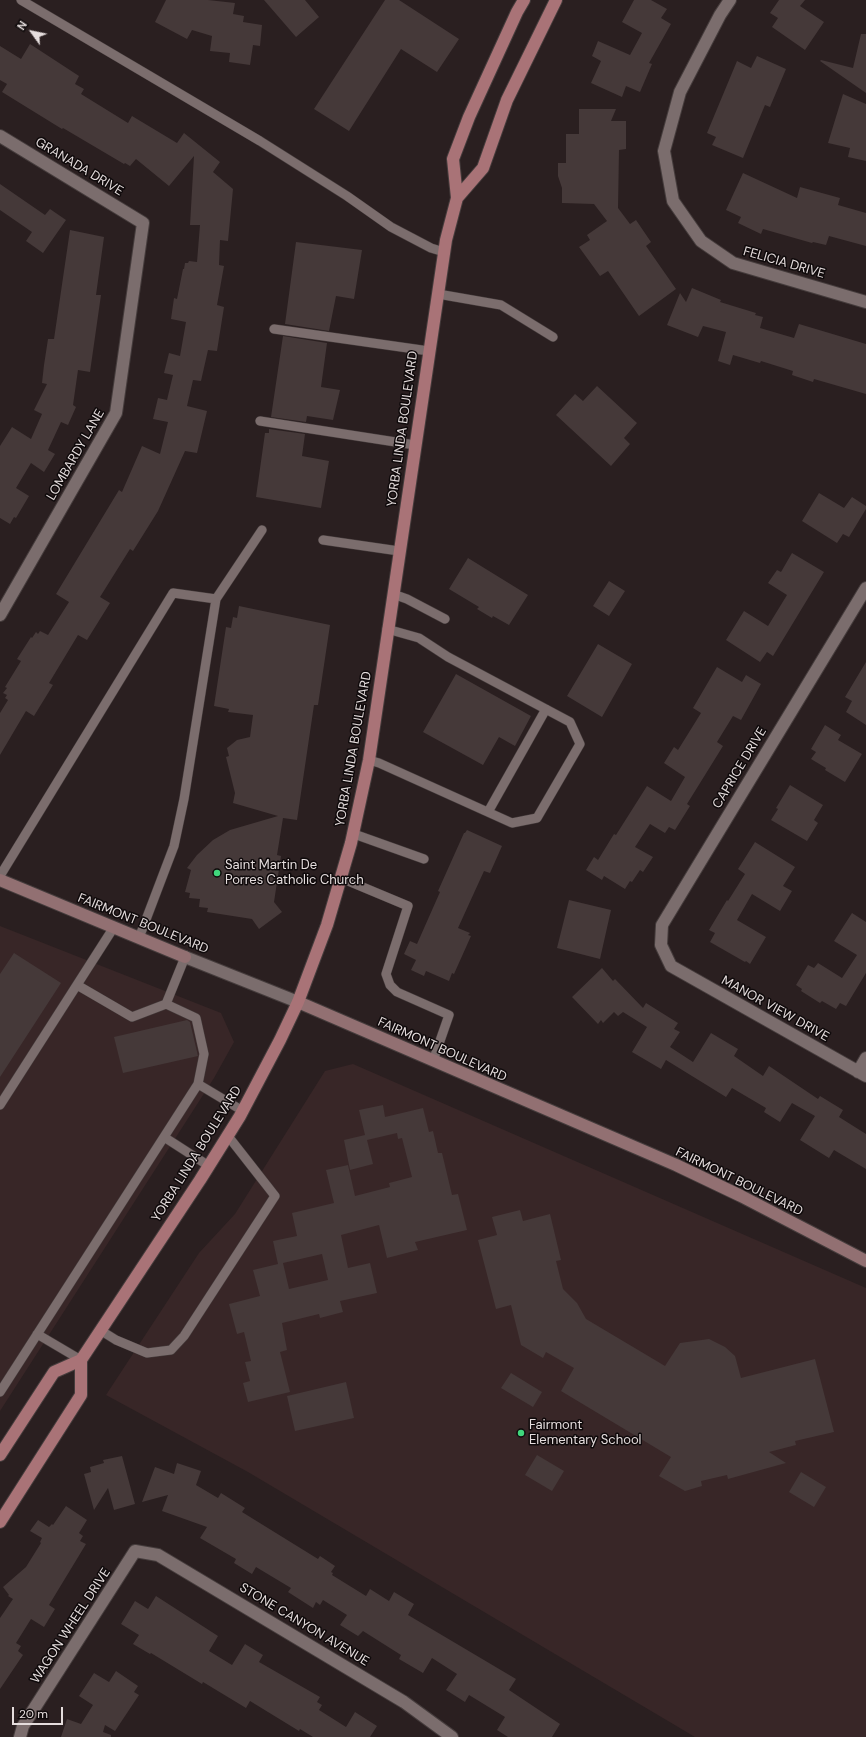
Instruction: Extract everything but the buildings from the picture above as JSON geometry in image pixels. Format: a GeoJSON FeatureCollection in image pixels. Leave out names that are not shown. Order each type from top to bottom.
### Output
{"type":"FeatureCollection","features":[{"type":"Feature","properties":{"kind":"main road","name":"YORBA LINDA BOULEVARD"},"geometry":{"type":"LineString","coordinates":[[81,1360],[209,1166],[243,1111],[298,1002],[327,925],[354,834],[369,760],[387,629],[444,252],[457,198],[453,159],[469,117],[517,12],[524,0]]}},
{"type":"Feature","properties":{"kind":"main road","name":"YORBA LINDA BOULEVARD"},"geometry":{"type":"LineString","coordinates":[[457,198],[483,168],[507,100],[550,2]]}},
{"type":"Feature","properties":{"kind":"main road","name":"FAIRMONT BOULEVARD"},"geometry":{"type":"LineString","coordinates":[[0,880],[185,957]]}},
{"type":"Feature","properties":{"kind":"main road","name":"FAIRMONT BOULEVARD"},"geometry":{"type":"LineString","coordinates":[[298,1002],[676,1165],[741,1196],[866,1261]]}},
{"type":"Feature","properties":{"kind":"main road"},"geometry":{"type":"LineString","coordinates":[[0,1455],[54,1372],[81,1360],[81,1395],[0,1522]]}},
{"type":"Feature","properties":{"kind":"street","name":"FELICIA DRIVE"},"geometry":{"type":"LineString","coordinates":[[730,0],[720,15],[680,92],[664,151],[673,201],[700,241],[733,263],[866,302]]}},
{"type":"Feature","properties":{"kind":"street","name":"GRANADA DRIVE"},"geometry":{"type":"LineString","coordinates":[[0,136],[144,222]]}},
{"type":"Feature","properties":{"kind":"street","name":"LOMBARDY LANE"},"geometry":{"type":"LineString","coordinates":[[0,615],[116,413],[144,222]]}},
{"type":"Feature","properties":{"kind":"street","name":"CAPRICE DRIVE"},"geometry":{"type":"LineString","coordinates":[[671,966],[661,945],[662,925],[866,588]]}},
{"type":"Feature","properties":{"kind":"street","name":"FAIRMONT BOULEVARD"},"geometry":{"type":"LineString","coordinates":[[185,957],[298,1002]]}},
{"type":"Feature","properties":{"kind":"street","name":"MANOR VIEW DRIVE"},"geometry":{"type":"LineString","coordinates":[[671,966],[862,1074]]}},
{"type":"Feature","properties":{"kind":"street"},"geometry":{"type":"LineString","coordinates":[[862,1074],[866,1058]]}},
{"type":"Feature","properties":{"kind":"street","name":"WAGON WHEEL DRIVE"},"geometry":{"type":"LineString","coordinates":[[20,1737],[23,1726],[135,1551]]}},
{"type":"Feature","properties":{"kind":"street","name":"STONE CANYON AVENUE"},"geometry":{"type":"LineString","coordinates":[[135,1551],[158,1555],[404,1702],[452,1737]]}},
{"type":"Feature","properties":{"kind":"lane"},"geometry":{"type":"LineString","coordinates":[[21,0],[260,141],[347,196],[391,227],[431,248],[444,252]]}},
{"type":"Feature","properties":{"kind":"lane"},"geometry":{"type":"LineString","coordinates":[[438,294],[501,305],[553,338]]}},
{"type":"Feature","properties":{"kind":"lane"},"geometry":{"type":"LineString","coordinates":[[274,329],[429,351]]}},
{"type":"Feature","properties":{"kind":"lane"},"geometry":{"type":"LineString","coordinates":[[260,421],[415,445]]}},
{"type":"Feature","properties":{"kind":"lane"},"geometry":{"type":"LineString","coordinates":[[139,938],[174,846],[184,799],[216,599],[262,530]]}},
{"type":"Feature","properties":{"kind":"lane"},"geometry":{"type":"LineString","coordinates":[[323,540],[400,551]]}},
{"type":"Feature","properties":{"kind":"lane"},"geometry":{"type":"LineString","coordinates":[[0,876],[173,593],[216,599]]}},
{"type":"Feature","properties":{"kind":"lane"},"geometry":{"type":"LineString","coordinates":[[393,594],[407,599],[445,619]]}},
{"type":"Feature","properties":{"kind":"lane"},"geometry":{"type":"LineString","coordinates":[[369,760],[512,823],[536,818],[580,744],[570,722],[448,657],[419,638],[387,629]]}},
{"type":"Feature","properties":{"kind":"lane"},"geometry":{"type":"LineString","coordinates":[[488,812],[546,709]]}},
{"type":"Feature","properties":{"kind":"lane"},"geometry":{"type":"LineString","coordinates":[[354,834],[424,859]]}},
{"type":"Feature","properties":{"kind":"lane"},"geometry":{"type":"LineString","coordinates":[[340,878],[408,906],[386,974],[390,985],[397,992],[449,1015],[433,1061]]}},
{"type":"Feature","properties":{"kind":"lane"},"geometry":{"type":"LineString","coordinates":[[0,1105],[114,927]]}},
{"type":"Feature","properties":{"kind":"lane"},"geometry":{"type":"LineString","coordinates":[[166,1004],[185,957]]}},
{"type":"Feature","properties":{"kind":"lane"},"geometry":{"type":"LineString","coordinates":[[0,1392],[198,1084],[204,1054],[196,1018],[166,1004],[132,1017],[77,985]]}},
{"type":"Feature","properties":{"kind":"lane"},"geometry":{"type":"LineString","coordinates":[[198,1084],[243,1111]]}},
{"type":"Feature","properties":{"kind":"lane"},"geometry":{"type":"LineString","coordinates":[[100,1330],[116,1340],[147,1353],[171,1350],[184,1336],[275,1196],[228,1136]]}},
{"type":"Feature","properties":{"kind":"lane"},"geometry":{"type":"LineString","coordinates":[[164,1137],[209,1166]]}},
{"type":"Feature","properties":{"kind":"lane"},"geometry":{"type":"LineString","coordinates":[[37,1334],[81,1360]]}},
{"type":"Feature","properties":{"kind":"shaded area"},"geometry":{"type":"Polygon","coordinates":[[[0,926],[221,1013],[234,1042],[214,1078],[0,1411],[0,926]]]}},
{"type":"Feature","properties":{"kind":"shaded area","name":"Fairmont Elementary School"},"geometry":{"type":"Polygon","coordinates":[[[353,1064],[866,1288],[866,1737],[695,1737],[248,1472],[106,1395],[199,1253],[235,1214],[325,1071],[353,1064]]]}},
{"type":"Feature","properties":{"kind":"place","name":"Saint Martin De Porres Catholic Church"},"geometry":{"type":"Point","coordinates":[217,873]}},
{"type":"Feature","properties":{"kind":"place","name":"Fairmont Elementary School"},"geometry":{"type":"Point","coordinates":[521,1433]}}]}
